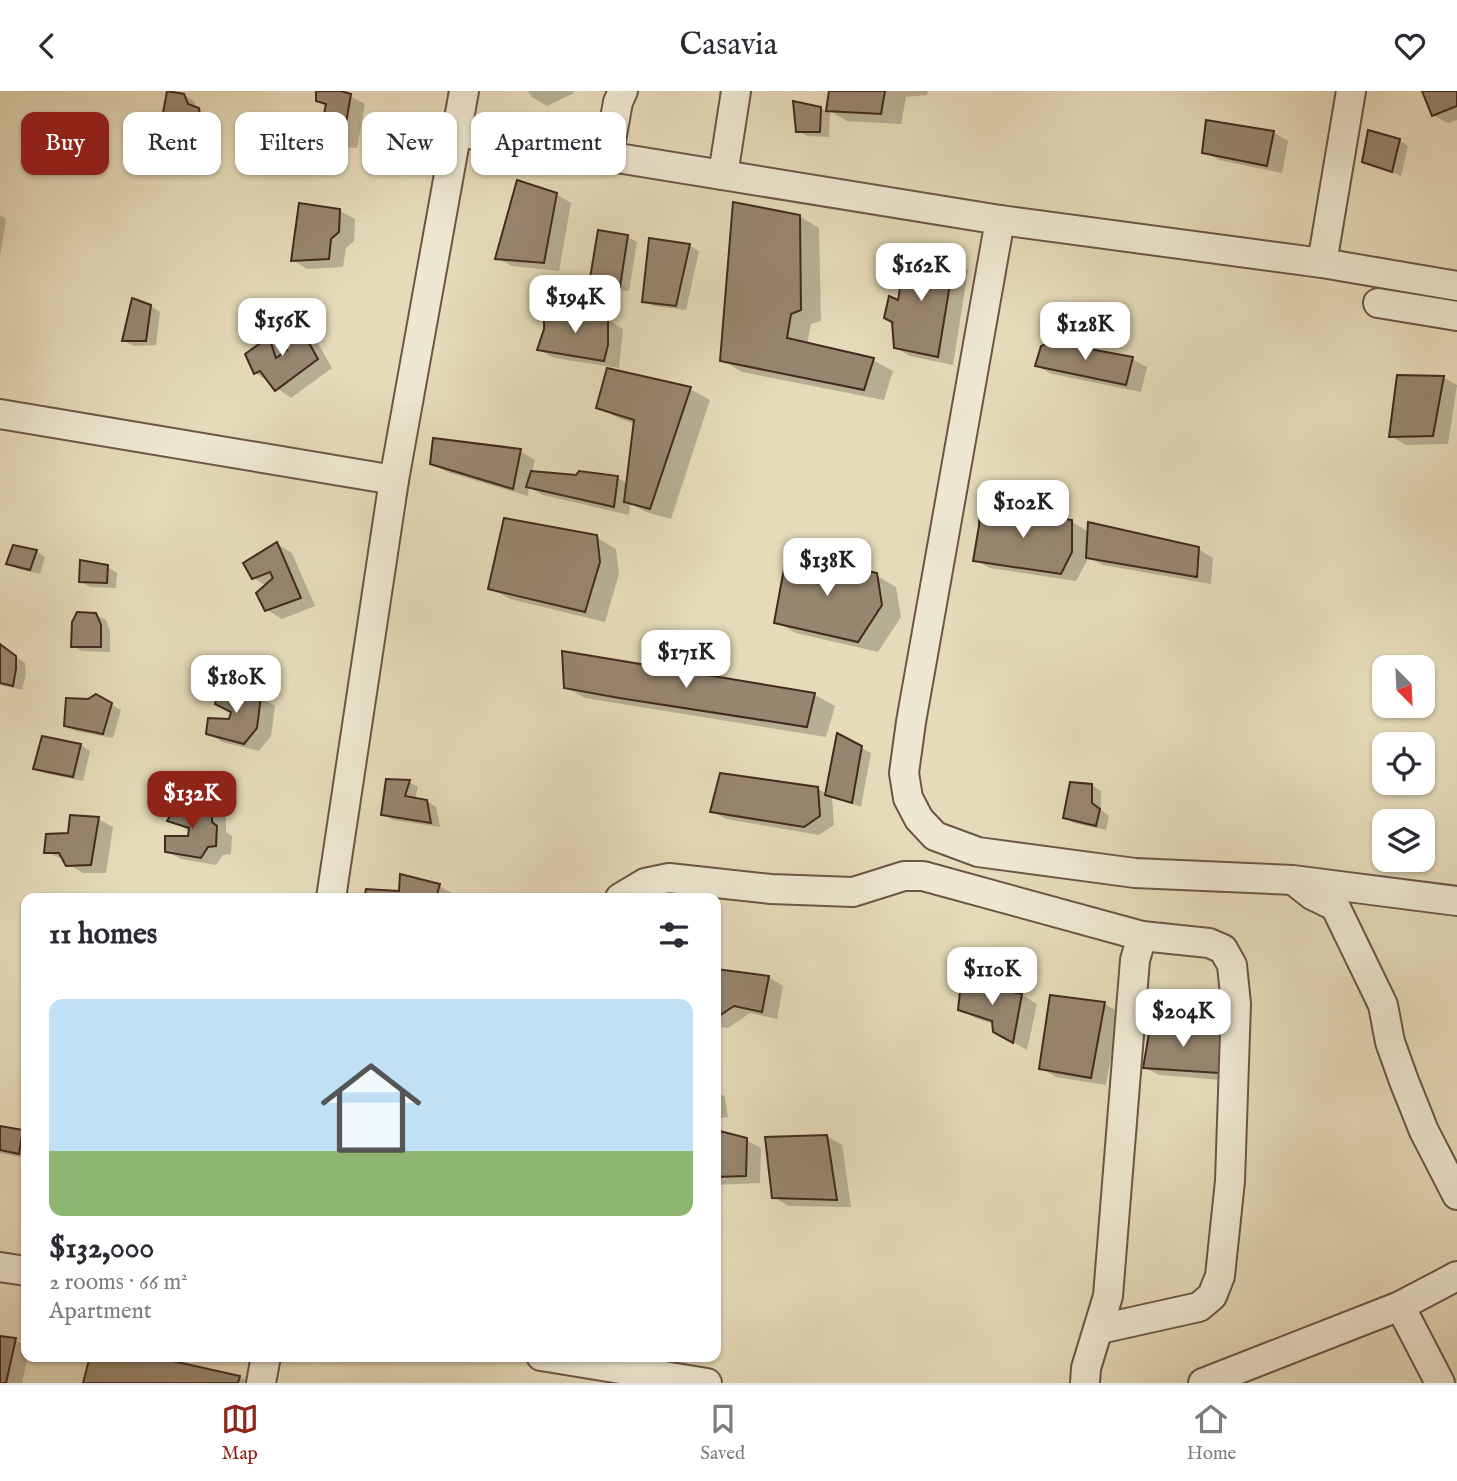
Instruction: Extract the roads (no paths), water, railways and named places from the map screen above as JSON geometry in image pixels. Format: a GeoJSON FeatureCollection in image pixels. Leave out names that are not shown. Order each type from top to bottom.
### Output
{"type":"FeatureCollection","features":[{"type":"Feature","properties":{"kind":"street"},"geometry":{"type":"LineString","coordinates":[[464,91],[457,132],[471,134]]}},
{"type":"Feature","properties":{"kind":"street"},"geometry":{"type":"LineString","coordinates":[[616,112],[623,91]]}},
{"type":"Feature","properties":{"kind":"street"},"geometry":{"type":"LineString","coordinates":[[723,175],[736,91]]}},
{"type":"Feature","properties":{"kind":"street"},"geometry":{"type":"LineString","coordinates":[[1322,263],[1351,91]]}},
{"type":"Feature","properties":{"kind":"street"},"geometry":{"type":"LineString","coordinates":[[626,160],[1000,220],[1322,263],[1457,286]]}},
{"type":"Feature","properties":{"kind":"street"},"geometry":{"type":"LineString","coordinates":[[332,893],[394,480],[449,175]]}},
{"type":"Feature","properties":{"kind":"street"},"geometry":{"type":"LineString","coordinates":[[1000,220],[904,773],[908,798],[919,820],[935,837],[978,852],[1136,873],[1293,880],[1457,901]]}},
{"type":"Feature","properties":{"kind":"street"},"geometry":{"type":"LineString","coordinates":[[1378,303],[1457,316]]}},
{"type":"Feature","properties":{"kind":"street"},"geometry":{"type":"LineString","coordinates":[[0,414],[394,480]]}},
{"type":"Feature","properties":{"kind":"street"},"geometry":{"type":"LineString","coordinates":[[628,893],[645,883],[669,878],[771,889],[853,891],[904,876],[923,876],[1142,936],[1209,943],[1223,949],[1231,965],[1236,1005],[1230,1181],[1220,1276],[1212,1296],[1199,1307],[1100,1329]]}},
{"type":"Feature","properties":{"kind":"street"},"geometry":{"type":"LineString","coordinates":[[1293,880],[1312,895],[1335,906],[1383,1005],[1390,1042],[1404,1081],[1424,1131],[1457,1195]]}},
{"type":"Feature","properties":{"kind":"street"},"geometry":{"type":"LineString","coordinates":[[1084,1383],[1108,1296],[1135,960],[1142,936]]}},
{"type":"Feature","properties":{"kind":"street"},"geometry":{"type":"LineString","coordinates":[[0,1266],[21,1270]]}},
{"type":"Feature","properties":{"kind":"street"},"geometry":{"type":"LineString","coordinates":[[1203,1383],[1400,1306],[1457,1276]]}},
{"type":"Feature","properties":{"kind":"street"},"geometry":{"type":"LineString","coordinates":[[1400,1306],[1440,1383]]}},
{"type":"Feature","properties":{"kind":"street"},"geometry":{"type":"LineString","coordinates":[[261,1383],[265,1362]]}},
{"type":"Feature","properties":{"kind":"street"},"geometry":{"type":"LineString","coordinates":[[596,1362],[696,1373]]}}]}
